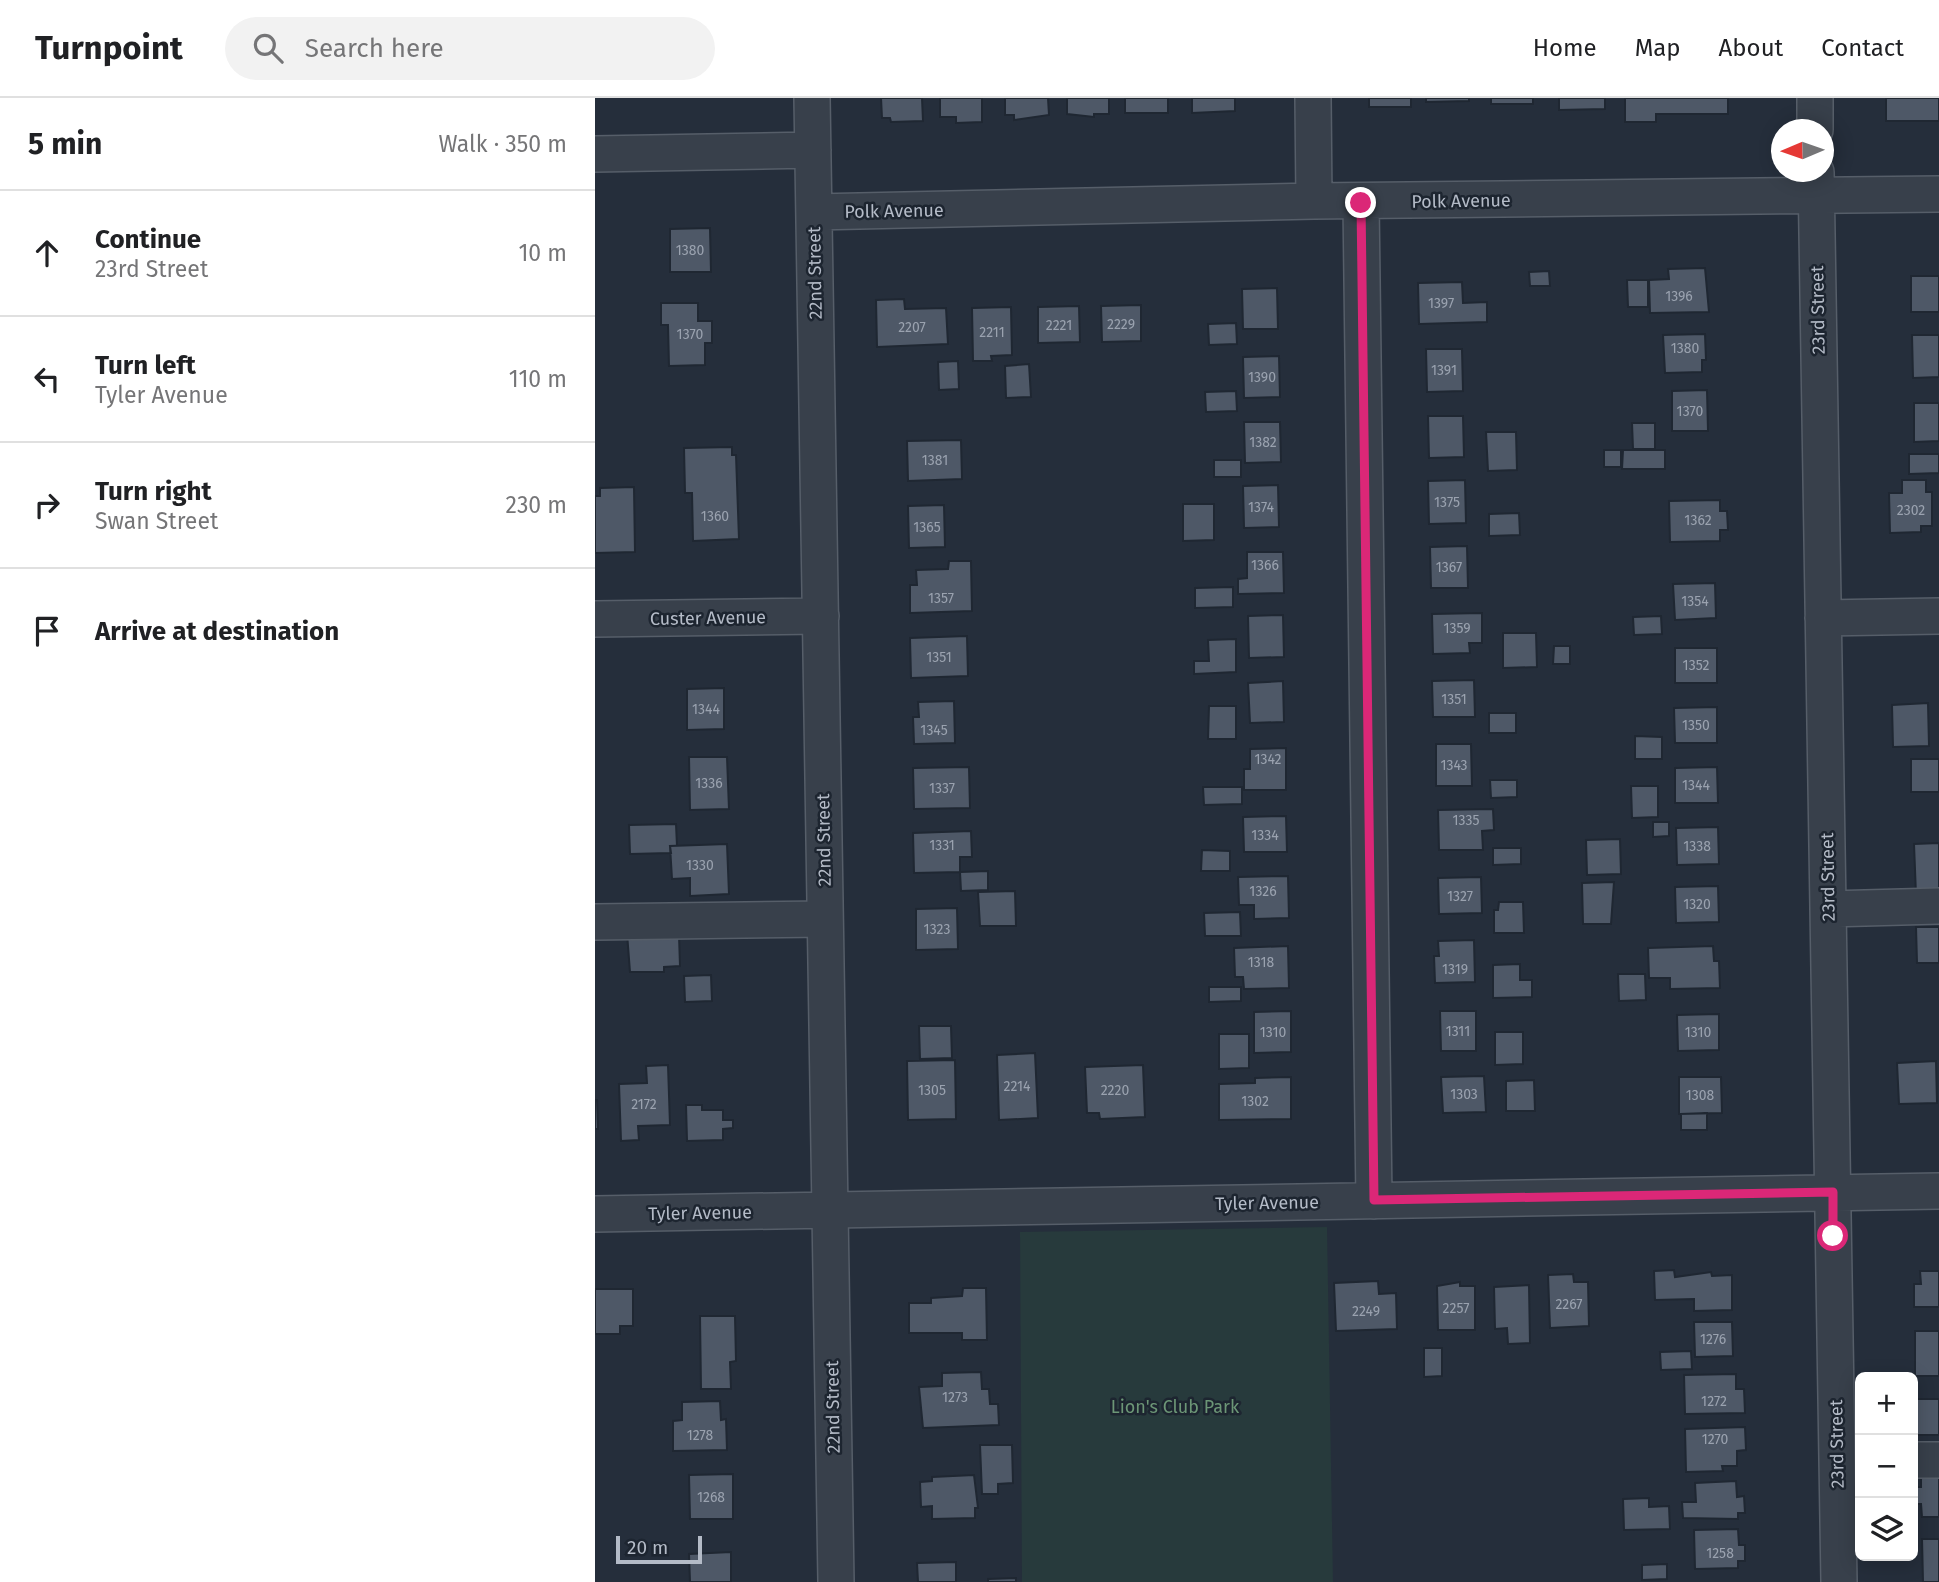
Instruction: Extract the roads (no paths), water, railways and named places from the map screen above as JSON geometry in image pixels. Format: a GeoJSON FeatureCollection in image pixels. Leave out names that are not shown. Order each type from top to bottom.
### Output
{"type":"FeatureCollection","features":[{"type":"Feature","properties":{"kind":"street","name":"22nd Street"},"geometry":{"type":"LineString","coordinates":[[812,98],[836,1582]]}},
{"type":"Feature","properties":{"kind":"street"},"geometry":{"type":"LineString","coordinates":[[1313,98],[1314,201]]}},
{"type":"Feature","properties":{"kind":"street"},"geometry":{"type":"LineString","coordinates":[[1815,98],[1815,119]]}},
{"type":"Feature","properties":{"kind":"street"},"geometry":{"type":"LineString","coordinates":[[595,154],[813,150]]}},
{"type":"Feature","properties":{"kind":"street","name":"Polk Avenue"},"geometry":{"type":"LineString","coordinates":[[814,212],[1314,201],[1361,203],[1816,184],[1939,194]]}},
{"type":"Feature","properties":{"kind":"street","name":"23rd Street"},"geometry":{"type":"LineString","coordinates":[[1816,184],[1833,1192],[1849,1462],[1839,1582]]}},
{"type":"Feature","properties":{"kind":"street"},"geometry":{"type":"LineString","coordinates":[[1361,203],[1374,1200]]}},
{"type":"Feature","properties":{"kind":"street","name":"Custer Avenue"},"geometry":{"type":"LineString","coordinates":[[595,619],[821,616]]}},
{"type":"Feature","properties":{"kind":"street"},"geometry":{"type":"LineString","coordinates":[[1823,618],[1939,616]]}},
{"type":"Feature","properties":{"kind":"street"},"geometry":{"type":"LineString","coordinates":[[1828,909],[1939,906]]}},
{"type":"Feature","properties":{"kind":"street"},"geometry":{"type":"LineString","coordinates":[[595,922],[825,919]]}},
{"type":"Feature","properties":{"kind":"street","name":"Tyler Avenue"},"geometry":{"type":"LineString","coordinates":[[595,1214],[1939,1191]]}},
{"type":"Feature","properties":{"kind":"street"},"geometry":{"type":"LineString","coordinates":[[1918,1460],[1939,1460]]}},
{"type":"Feature","properties":{"kind":"park label","name":"Lion's Club Park"},"geometry":{"type":"Point","coordinates":[1175,1407]}}]}
